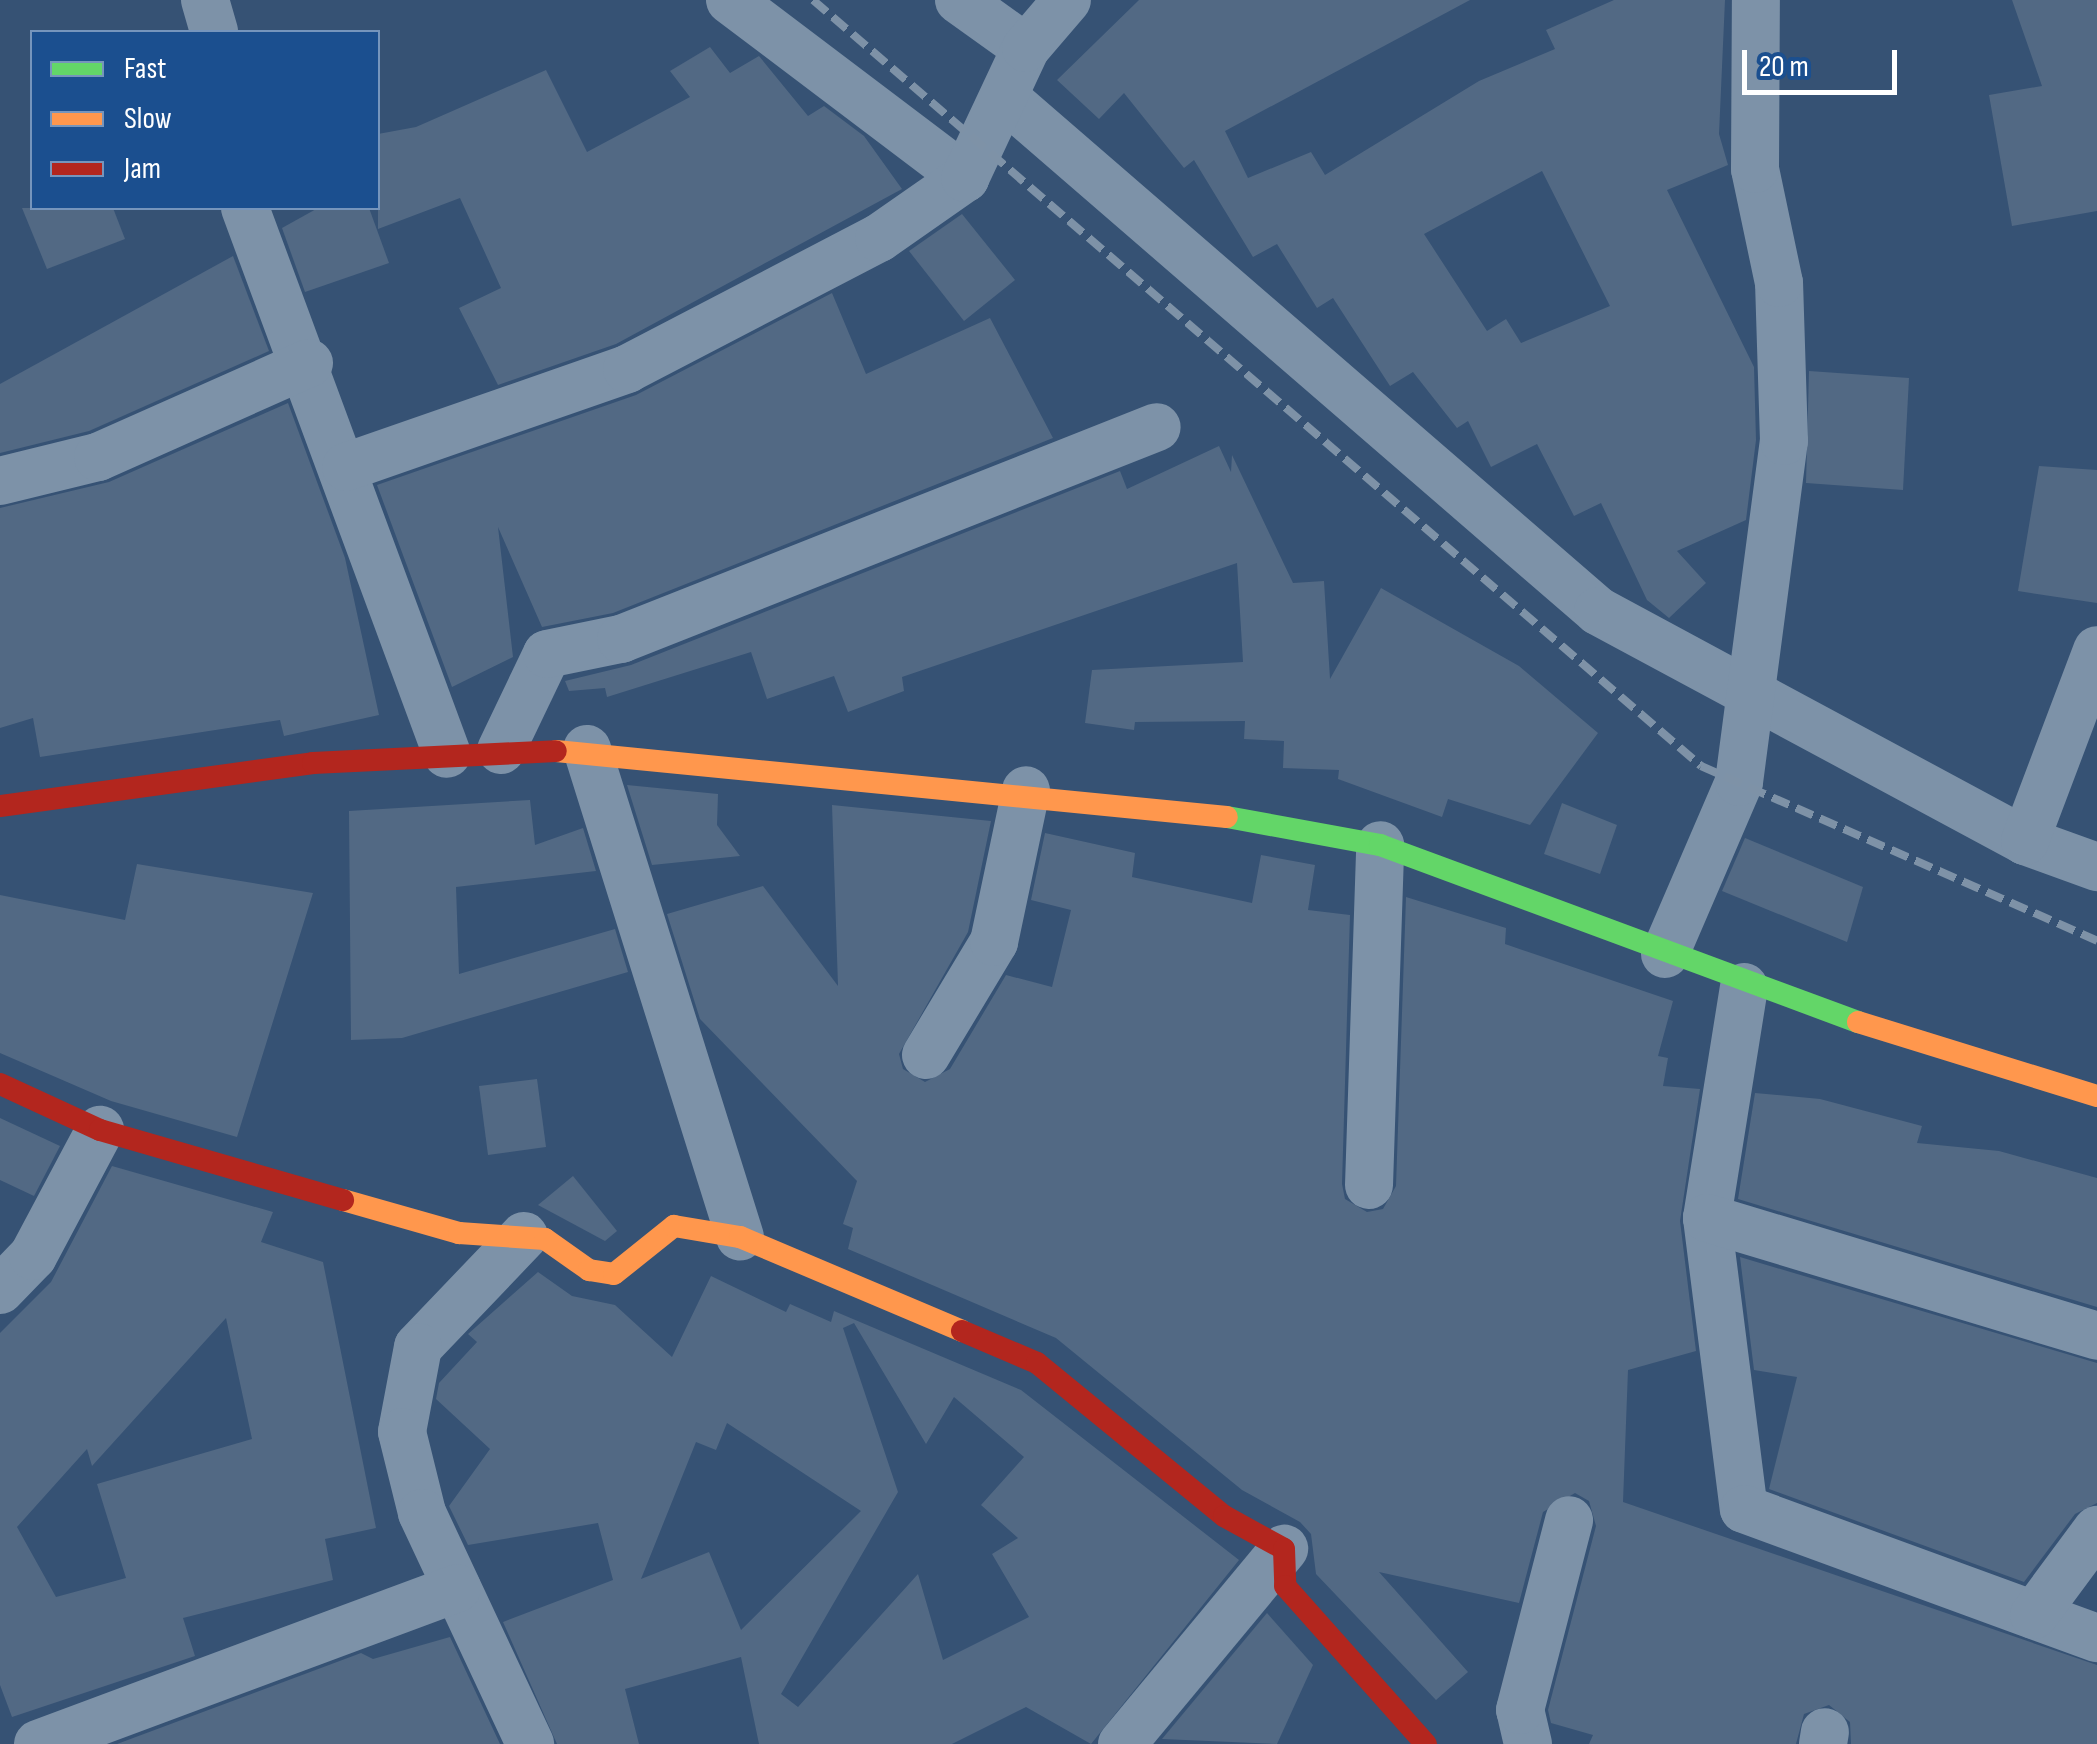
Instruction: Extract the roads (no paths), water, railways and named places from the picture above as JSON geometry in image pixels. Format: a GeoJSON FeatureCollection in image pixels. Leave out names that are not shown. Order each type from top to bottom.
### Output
{"type":"FeatureCollection","features":[{"type":"Feature","properties":{"kind":"street"},"geometry":{"type":"LineString","coordinates":[[205,0],[213,30]]}},
{"type":"Feature","properties":{"kind":"street"},"geometry":{"type":"LineString","coordinates":[[226,30],[233,0]]}},
{"type":"Feature","properties":{"kind":"street"},"geometry":{"type":"LineString","coordinates":[[730,0],[965,178]]}},
{"type":"Feature","properties":{"kind":"street"},"geometry":{"type":"LineString","coordinates":[[959,0],[1026,48]]}},
{"type":"Feature","properties":{"kind":"street"},"geometry":{"type":"LineString","coordinates":[[346,467],[627,369],[879,238],[965,178],[1026,48],[1068,0]]}},
{"type":"Feature","properties":{"kind":"street"},"geometry":{"type":"LineString","coordinates":[[1665,954],[1739,782],[1784,441],[1780,283],[1755,169],[1756,0]]}},
{"type":"Feature","properties":{"kind":"street"},"geometry":{"type":"LineString","coordinates":[[1005,98],[1598,611],[1750,700],[2025,842],[2097,867]]}},
{"type":"Feature","properties":{"kind":"street"},"geometry":{"type":"LineString","coordinates":[[246,210],[309,363],[447,754]]}},
{"type":"Feature","properties":{"kind":"street"},"geometry":{"type":"LineString","coordinates":[[0,481],[98,458],[309,363]]}},
{"type":"Feature","properties":{"kind":"street"},"geometry":{"type":"LineString","coordinates":[[501,750],[547,654],[621,640],[1157,427]]}},
{"type":"Feature","properties":{"kind":"street"},"geometry":{"type":"LineString","coordinates":[[2025,842],[2094,664]]}},
{"type":"Feature","properties":{"kind":"street"},"geometry":{"type":"LineString","coordinates":[[587,749],[740,1237]]}},
{"type":"Feature","properties":{"kind":"street"},"geometry":{"type":"LineString","coordinates":[[0,806],[501,750],[587,749],[1026,790],[1380,845],[1744,987],[2097,1096]]}},
{"type":"Feature","properties":{"kind":"street"},"geometry":{"type":"LineString","coordinates":[[926,1055],[994,942],[1026,790]]}},
{"type":"Feature","properties":{"kind":"street"},"geometry":{"type":"LineString","coordinates":[[1369,1185],[1380,845]]}},
{"type":"Feature","properties":{"kind":"street"},"geometry":{"type":"LineString","coordinates":[[1744,987],[1708,1218],[1744,1509],[2097,1638]]}},
{"type":"Feature","properties":{"kind":"street"},"geometry":{"type":"LineString","coordinates":[[0,1084],[100,1130],[459,1233],[524,1236],[614,1274],[674,1226],[740,1237],[1036,1363],[1224,1516],[1284,1549]]}},
{"type":"Feature","properties":{"kind":"street"},"geometry":{"type":"LineString","coordinates":[[0,1290],[33,1256],[100,1130]]}},
{"type":"Feature","properties":{"kind":"street"},"geometry":{"type":"LineString","coordinates":[[1708,1218],[2097,1336]]}},
{"type":"Feature","properties":{"kind":"street"},"geometry":{"type":"LineString","coordinates":[[524,1236],[418,1347],[402,1432],[422,1513],[530,1744]]}},
{"type":"Feature","properties":{"kind":"street"},"geometry":{"type":"LineString","coordinates":[[1528,1744],[1520,1710],[1569,1520]]}},
{"type":"Feature","properties":{"kind":"street"},"geometry":{"type":"LineString","coordinates":[[2034,1615],[2097,1530]]}},
{"type":"Feature","properties":{"kind":"street"},"geometry":{"type":"LineString","coordinates":[[1122,1744],[1284,1549]]}},
{"type":"Feature","properties":{"kind":"street"},"geometry":{"type":"LineString","coordinates":[[1284,1549],[1286,1586],[1426,1744]]}},
{"type":"Feature","properties":{"kind":"street"},"geometry":{"type":"LineString","coordinates":[[38,1744],[457,1588]]}},
{"type":"Feature","properties":{"kind":"railway"},"geometry":{"type":"LineString","coordinates":[[813,0],[1701,766],[2097,941]]}}]}
